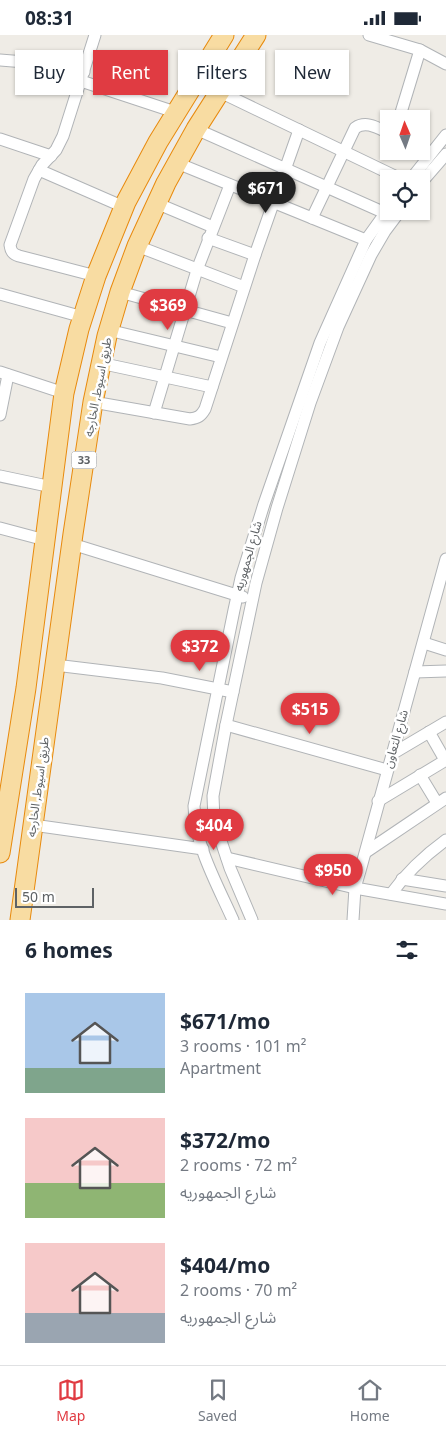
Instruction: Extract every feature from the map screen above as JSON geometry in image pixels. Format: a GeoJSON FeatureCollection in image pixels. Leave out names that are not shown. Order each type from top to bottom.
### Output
{"type":"FeatureCollection","features":[{"type":"Feature","properties":{"kind":"highway","name":"33"},"geometry":{"type":"LineString","coordinates":[[0,853],[2,820],[26,688],[64,393],[83,317],[96,276],[141,171],[175,112],[224,35]]}},
{"type":"Feature","properties":{"kind":"highway","name":"طريق اسيوط, الخارجه"},"geometry":{"type":"LineString","coordinates":[[247,50],[256,35]]}},
{"type":"Feature","properties":{"kind":"highway","name":"طريق اسيوط, الخارجه"},"geometry":{"type":"LineString","coordinates":[[20,920],[72,544],[100,363],[120,292],[156,203],[196,129],[218,95]]}},
{"type":"Feature","properties":{"kind":"street"},"geometry":{"type":"LineString","coordinates":[[83,74],[95,35]]}},
{"type":"Feature","properties":{"kind":"street"},"geometry":{"type":"LineString","coordinates":[[369,35],[420,50],[446,63]]}},
{"type":"Feature","properties":{"kind":"street"},"geometry":{"type":"LineString","coordinates":[[402,110],[420,50]]}},
{"type":"Feature","properties":{"kind":"street"},"geometry":{"type":"LineString","coordinates":[[0,60],[15,61]]}},
{"type":"Feature","properties":{"kind":"street"},"geometry":{"type":"LineString","coordinates":[[83,77],[175,112]]}},
{"type":"Feature","properties":{"kind":"street"},"geometry":{"type":"LineString","coordinates":[[76,95],[63,136],[51,156],[39,170],[10,245],[14,255],[96,276]]}},
{"type":"Feature","properties":{"kind":"street"},"geometry":{"type":"LineString","coordinates":[[226,95],[382,170]]}},
{"type":"Feature","properties":{"kind":"street"},"geometry":{"type":"LineString","coordinates":[[312,218],[351,134],[358,125],[369,124],[380,129]]}},
{"type":"Feature","properties":{"kind":"street"},"geometry":{"type":"LineString","coordinates":[[196,129],[327,187],[380,207]]}},
{"type":"Feature","properties":{"kind":"street"},"geometry":{"type":"LineString","coordinates":[[93,402],[190,419],[202,415],[299,130]]}},
{"type":"Feature","properties":{"kind":"street"},"geometry":{"type":"LineString","coordinates":[[430,149],[446,135]]}},
{"type":"Feature","properties":{"kind":"street"},"geometry":{"type":"LineString","coordinates":[[0,139],[51,156]]}},
{"type":"Feature","properties":{"kind":"street"},"geometry":{"type":"LineString","coordinates":[[430,173],[446,154]]}},
{"type":"Feature","properties":{"kind":"street"},"geometry":{"type":"LineString","coordinates":[[177,163],[366,240]]}},
{"type":"Feature","properties":{"kind":"street"},"geometry":{"type":"LineString","coordinates":[[39,170],[124,207]]}},
{"type":"Feature","properties":{"kind":"street"},"geometry":{"type":"LineString","coordinates":[[154,413],[197,270],[230,185]]}},
{"type":"Feature","properties":{"kind":"street"},"geometry":{"type":"LineString","coordinates":[[156,203],[213,227]]}},
{"type":"Feature","properties":{"kind":"street","name":"شارع الجمهوريه"},"geometry":{"type":"LineString","coordinates":[[233,920],[213,876],[194,817],[195,794],[217,689],[237,595],[264,504],[305,401],[331,345],[366,240],[380,220]]}},
{"type":"Feature","properties":{"kind":"street","name":"شارع الجمهوريه"},"geometry":{"type":"LineString","coordinates":[[347,295],[376,245],[394,220]]}},
{"type":"Feature","properties":{"kind":"street"},"geometry":{"type":"LineString","coordinates":[[208,238],[255,255]]}},
{"type":"Feature","properties":{"kind":"street"},"geometry":{"type":"LineString","coordinates":[[137,247],[244,287]]}},
{"type":"Feature","properties":{"kind":"street"},"geometry":{"type":"LineString","coordinates":[[120,292],[232,323]]}},
{"type":"Feature","properties":{"kind":"street"},"geometry":{"type":"LineString","coordinates":[[0,294],[83,317]]}},
{"type":"Feature","properties":{"kind":"street"},"geometry":{"type":"LineString","coordinates":[[108,330],[221,357]]}},
{"type":"Feature","properties":{"kind":"street"},"geometry":{"type":"LineString","coordinates":[[100,363],[212,387]]}},
{"type":"Feature","properties":{"kind":"street"},"geometry":{"type":"LineString","coordinates":[[0,415],[4,374],[64,393]]}},
{"type":"Feature","properties":{"kind":"street","name":"شارع الجمهوريه"},"geometry":{"type":"LineString","coordinates":[[252,920],[217,832],[213,814],[213,795],[252,600],[305,401]]}},
{"type":"Feature","properties":{"kind":"street"},"geometry":{"type":"LineString","coordinates":[[0,476],[52,487]]}},
{"type":"Feature","properties":{"kind":"street"},"geometry":{"type":"LineString","coordinates":[[264,504],[277,508]]}},
{"type":"Feature","properties":{"kind":"street"},"geometry":{"type":"LineString","coordinates":[[0,528],[45,540]]}},
{"type":"Feature","properties":{"kind":"street"},"geometry":{"type":"LineString","coordinates":[[72,544],[252,600]]}},
{"type":"Feature","properties":{"kind":"street","name":"شارع التعاون"},"geometry":{"type":"LineString","coordinates":[[353,920],[356,888],[378,801],[415,672],[442,592],[446,559]]}},
{"type":"Feature","properties":{"kind":"street"},"geometry":{"type":"LineString","coordinates":[[424,643],[446,650]]}},
{"type":"Feature","properties":{"kind":"street"},"geometry":{"type":"LineString","coordinates":[[55,665],[162,678],[233,692]]}},
{"type":"Feature","properties":{"kind":"street"},"geometry":{"type":"LineString","coordinates":[[415,672],[446,671]]}},
{"type":"Feature","properties":{"kind":"street"},"geometry":{"type":"LineString","coordinates":[[392,753],[446,722]]}},
{"type":"Feature","properties":{"kind":"street"},"geometry":{"type":"LineString","coordinates":[[226,725],[387,770]]}},
{"type":"Feature","properties":{"kind":"street"},"geometry":{"type":"LineString","coordinates":[[378,801],[445,760],[429,732]]}},
{"type":"Feature","properties":{"kind":"street"},"geometry":{"type":"LineString","coordinates":[[366,852],[442,800],[420,775]]}},
{"type":"Feature","properties":{"kind":"street"},"geometry":{"type":"LineString","coordinates":[[33,825],[201,843],[217,832]]}},
{"type":"Feature","properties":{"kind":"street"},"geometry":{"type":"LineString","coordinates":[[391,894],[416,863],[446,840]]}},
{"type":"Feature","properties":{"kind":"street"},"geometry":{"type":"LineString","coordinates":[[213,876],[215,871],[229,863],[446,904]]}},
{"type":"Feature","properties":{"kind":"street"},"geometry":{"type":"LineString","coordinates":[[402,879],[446,886]]}}]}
